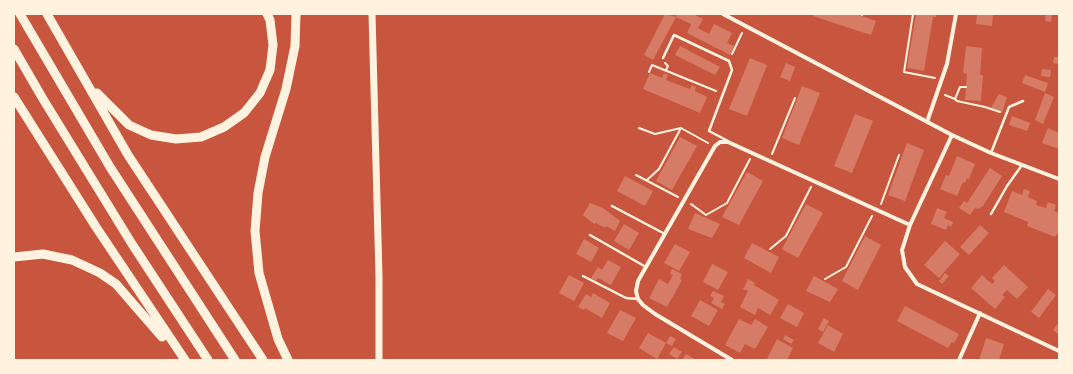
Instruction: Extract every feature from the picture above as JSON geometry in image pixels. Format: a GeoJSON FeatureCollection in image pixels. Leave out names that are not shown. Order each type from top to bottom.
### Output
{"type":"FeatureCollection","features":[{"type":"Feature","properties":{"kind":"highway"},"geometry":{"type":"LineString","coordinates":[[20,14],[153,236],[235,360]]}},
{"type":"Feature","properties":{"kind":"highway"},"geometry":{"type":"LineString","coordinates":[[79,70],[105,103],[129,125],[158,136],[176,139],[201,136],[224,127],[244,113],[260,93],[270,70],[273,45],[267,14]]}},
{"type":"Feature","properties":{"kind":"highway"},"geometry":{"type":"LineString","coordinates":[[288,360],[278,339],[259,274],[255,231],[258,193],[265,157],[286,89],[296,46],[296,14]]}},
{"type":"Feature","properties":{"kind":"highway"},"geometry":{"type":"LineString","coordinates":[[50,18],[128,155],[263,360]]}},
{"type":"Feature","properties":{"kind":"highway"},"geometry":{"type":"LineString","coordinates":[[14,49],[47,106],[132,244],[208,360]]}},
{"type":"Feature","properties":{"kind":"highway"},"geometry":{"type":"LineString","coordinates":[[14,97],[96,227],[184,360]]}},
{"type":"Feature","properties":{"kind":"highway"},"geometry":{"type":"LineString","coordinates":[[14,257],[43,254],[72,260],[100,273],[116,284],[138,307],[181,360]]}},
{"type":"Feature","properties":{"kind":"main road"},"geometry":{"type":"LineString","coordinates":[[372,14],[379,276],[379,360]]}},
{"type":"Feature","properties":{"kind":"street"},"geometry":{"type":"LineString","coordinates":[[723,14],[952,135],[991,153],[1059,179]]}},
{"type":"Feature","properties":{"kind":"street"},"geometry":{"type":"LineString","coordinates":[[927,122],[947,64],[956,14]]}},
{"type":"Feature","properties":{"kind":"street"},"geometry":{"type":"LineString","coordinates":[[952,135],[910,226],[902,250],[905,267],[909,275],[917,284],[1059,351]]}},
{"type":"Feature","properties":{"kind":"street"},"geometry":{"type":"LineString","coordinates":[[732,360],[655,314],[638,299],[636,291],[638,281],[715,146],[720,142],[728,142],[769,160],[910,226]]}},
{"type":"Feature","properties":{"kind":"street"},"geometry":{"type":"LineString","coordinates":[[959,360],[980,313]]}},
{"type":"Feature","properties":{"kind":"lane"},"geometry":{"type":"LineString","coordinates":[[663,58],[674,35],[729,61],[732,70],[709,132],[728,142]]}},
{"type":"Feature","properties":{"kind":"lane"},"geometry":{"type":"LineString","coordinates":[[991,153],[1009,107],[1023,101]]}},
{"type":"Feature","properties":{"kind":"lane"},"geometry":{"type":"LineString","coordinates":[[991,214],[1007,186],[1022,165]]}},
{"type":"Feature","properties":{"kind":"lane"},"geometry":{"type":"LineString","coordinates":[[612,206],[665,234]]}},
{"type":"Feature","properties":{"kind":"lane"},"geometry":{"type":"LineString","coordinates":[[590,235],[646,267]]}},
{"type":"Feature","properties":{"kind":"lane"},"geometry":{"type":"LineString","coordinates":[[583,276],[626,298],[638,299]]}},
{"type":"Feature","properties":{"kind":"path"},"geometry":{"type":"LineString","coordinates":[[913,14],[904,72],[942,79]]}},
{"type":"Feature","properties":{"kind":"path"},"geometry":{"type":"LineString","coordinates":[[729,61],[746,27]]}},
{"type":"Feature","properties":{"kind":"path"},"geometry":{"type":"LineString","coordinates":[[649,72],[652,65],[723,94]]}},
{"type":"Feature","properties":{"kind":"path"},"geometry":{"type":"LineString","coordinates":[[955,99],[960,88],[966,87]]}},
{"type":"Feature","properties":{"kind":"path"},"geometry":{"type":"LineString","coordinates":[[938,93],[968,105],[985,107],[1006,115]]}},
{"type":"Feature","properties":{"kind":"path"},"geometry":{"type":"LineString","coordinates":[[769,160],[795,98]]}},
{"type":"Feature","properties":{"kind":"path"},"geometry":{"type":"LineString","coordinates":[[639,128],[655,134],[681,128],[715,146]]}},
{"type":"Feature","properties":{"kind":"path"},"geometry":{"type":"LineString","coordinates":[[647,181],[659,169],[681,128]]}},
{"type":"Feature","properties":{"kind":"path"},"geometry":{"type":"LineString","coordinates":[[878,211],[900,155]]}},
{"type":"Feature","properties":{"kind":"path"},"geometry":{"type":"LineString","coordinates":[[636,175],[684,200],[706,215],[727,202],[747,164]]}},
{"type":"Feature","properties":{"kind":"path"},"geometry":{"type":"LineString","coordinates":[[770,248],[786,236],[810,190]]}},
{"type":"Feature","properties":{"kind":"path"},"geometry":{"type":"LineString","coordinates":[[825,279],[846,267],[868,224]]}},
{"type":"Feature","properties":{"kind":"building"},"geometry":{"type":"Polygon","coordinates":[[[665,14],[676,17],[653,60],[644,55],[665,14]]]}},
{"type":"Feature","properties":{"kind":"building"},"geometry":{"type":"Polygon","coordinates":[[[677,14],[693,14],[703,19],[698,28],[709,34],[714,24],[732,33],[727,43],[734,46],[730,55],[687,33],[691,24],[676,17],[677,14]]]}},
{"type":"Feature","properties":{"kind":"building"},"geometry":{"type":"Polygon","coordinates":[[[813,14],[859,15],[876,21],[871,35],[813,16],[813,14]]]}},
{"type":"Feature","properties":{"kind":"building"},"geometry":{"type":"Polygon","coordinates":[[[916,14],[936,14],[936,17],[933,17],[924,71],[907,68],[916,14]]]}},
{"type":"Feature","properties":{"kind":"building"},"geometry":{"type":"Polygon","coordinates":[[[977,14],[993,14],[992,26],[976,24],[977,14]]]}},
{"type":"Feature","properties":{"kind":"building"},"geometry":{"type":"Polygon","coordinates":[[[1046,14],[1052,15],[1051,22],[1045,21],[1046,14]]]}},
{"type":"Feature","properties":{"kind":"building"},"geometry":{"type":"Polygon","coordinates":[[[680,46],[720,67],[715,75],[675,55],[680,46]]]}},
{"type":"Feature","properties":{"kind":"building"},"geometry":{"type":"Polygon","coordinates":[[[966,46],[982,48],[980,75],[983,75],[981,101],[965,100],[967,74],[963,73],[966,46]]]}},
{"type":"Feature","properties":{"kind":"building"},"geometry":{"type":"Polygon","coordinates":[[[1054,57],[1059,57],[1058,64],[1053,63],[1054,57]]]}},
{"type":"Feature","properties":{"kind":"building"},"geometry":{"type":"Polygon","coordinates":[[[750,58],[767,65],[747,116],[729,109],[750,58]]]}},
{"type":"Feature","properties":{"kind":"building"},"geometry":{"type":"Polygon","coordinates":[[[786,63],[795,67],[790,81],[780,77],[786,63]]]}},
{"type":"Feature","properties":{"kind":"building"},"geometry":{"type":"Polygon","coordinates":[[[1042,69],[1051,70],[1050,77],[1041,76],[1042,69]]]}},
{"type":"Feature","properties":{"kind":"building"},"geometry":{"type":"Polygon","coordinates":[[[650,73],[662,78],[664,73],[668,75],[666,80],[690,89],[692,85],[696,87],[695,91],[707,97],[700,113],[643,89],[650,73]]]}},
{"type":"Feature","properties":{"kind":"building"},"geometry":{"type":"Polygon","coordinates":[[[1025,75],[1048,83],[1045,92],[1022,83],[1025,75]]]}},
{"type":"Feature","properties":{"kind":"building"},"geometry":{"type":"Polygon","coordinates":[[[802,86],[820,93],[799,145],[782,138],[802,86]]]}},
{"type":"Feature","properties":{"kind":"building"},"geometry":{"type":"Polygon","coordinates":[[[1045,93],[1054,97],[1043,124],[1035,120],[1045,93]]]}},
{"type":"Feature","properties":{"kind":"building"},"geometry":{"type":"Polygon","coordinates":[[[999,94],[1007,97],[1002,113],[991,108],[999,94]]]}},
{"type":"Feature","properties":{"kind":"building"},"geometry":{"type":"Polygon","coordinates":[[[855,114],[873,121],[852,173],[834,166],[855,114]]]}},
{"type":"Feature","properties":{"kind":"building"},"geometry":{"type":"Polygon","coordinates":[[[1012,116],[1030,123],[1027,131],[1009,125],[1012,116]]]}},
{"type":"Feature","properties":{"kind":"building"},"geometry":{"type":"Polygon","coordinates":[[[1048,128],[1059,133],[1059,149],[1042,143],[1048,128]]]}},
{"type":"Feature","properties":{"kind":"building"},"geometry":{"type":"Polygon","coordinates":[[[680,137],[697,146],[672,190],[656,181],[680,137]]]}},
{"type":"Feature","properties":{"kind":"building"},"geometry":{"type":"Polygon","coordinates":[[[907,143],[924,150],[905,201],[888,195],[907,143]]]}},
{"type":"Feature","properties":{"kind":"building"},"geometry":{"type":"Polygon","coordinates":[[[957,156],[975,164],[969,179],[967,178],[965,183],[963,182],[957,196],[940,189],[946,175],[949,176],[957,156]]]}},
{"type":"Feature","properties":{"kind":"building"},"geometry":{"type":"Polygon","coordinates":[[[990,168],[1002,176],[983,206],[978,209],[975,208],[970,215],[959,208],[964,201],[967,203],[990,168]]]}},
{"type":"Feature","properties":{"kind":"building"},"geometry":{"type":"Polygon","coordinates":[[[747,172],[763,181],[739,225],[722,217],[747,172]]]}},
{"type":"Feature","properties":{"kind":"building"},"geometry":{"type":"Polygon","coordinates":[[[625,176],[653,191],[645,206],[617,191],[625,176]]]}},
{"type":"Feature","properties":{"kind":"building"},"geometry":{"type":"Polygon","coordinates":[[[1024,189],[1030,191],[1028,197],[1037,201],[1036,205],[1046,208],[1048,202],[1056,205],[1054,211],[1059,213],[1059,235],[1057,234],[1055,237],[1027,226],[1028,222],[1004,212],[1012,191],[1022,195],[1024,189]]]}},
{"type":"Feature","properties":{"kind":"building"},"geometry":{"type":"Polygon","coordinates":[[[590,203],[603,208],[620,221],[615,231],[606,226],[605,228],[596,223],[594,224],[583,215],[590,203]]]}},
{"type":"Feature","properties":{"kind":"building"},"geometry":{"type":"Polygon","coordinates":[[[806,204],[823,213],[798,258],[782,249],[806,204]]]}},
{"type":"Feature","properties":{"kind":"building"},"geometry":{"type":"Polygon","coordinates":[[[937,208],[947,212],[944,218],[953,222],[951,227],[948,225],[946,230],[931,224],[937,208]]]}},
{"type":"Feature","properties":{"kind":"building"},"geometry":{"type":"Polygon","coordinates":[[[695,213],[720,224],[712,238],[688,229],[695,213]]]}},
{"type":"Feature","properties":{"kind":"building"},"geometry":{"type":"Polygon","coordinates":[[[624,224],[639,233],[629,250],[614,241],[624,224]]]}},
{"type":"Feature","properties":{"kind":"building"},"geometry":{"type":"Polygon","coordinates":[[[980,225],[989,233],[969,255],[960,247],[980,225]]]}},
{"type":"Feature","properties":{"kind":"building"},"geometry":{"type":"Polygon","coordinates":[[[865,236],[881,245],[858,290],[842,281],[865,236]]]}},
{"type":"Feature","properties":{"kind":"building"},"geometry":{"type":"Polygon","coordinates":[[[584,239],[599,248],[591,262],[576,254],[584,239]]]}},
{"type":"Feature","properties":{"kind":"building"},"geometry":{"type":"Polygon","coordinates":[[[945,241],[960,254],[939,278],[924,265],[945,241]]]}},
{"type":"Feature","properties":{"kind":"building"},"geometry":{"type":"Polygon","coordinates":[[[752,243],[779,257],[771,273],[744,258],[752,243]]]}},
{"type":"Feature","properties":{"kind":"building"},"geometry":{"type":"Polygon","coordinates":[[[675,244],[690,252],[679,271],[664,263],[675,244]]]}},
{"type":"Feature","properties":{"kind":"building"},"geometry":{"type":"Polygon","coordinates":[[[608,260],[621,267],[611,285],[598,278],[596,281],[591,278],[598,267],[602,270],[608,260]]]}},
{"type":"Feature","properties":{"kind":"building"},"geometry":{"type":"Polygon","coordinates":[[[712,264],[728,272],[718,290],[703,282],[712,264]]]}},
{"type":"Feature","properties":{"kind":"building"},"geometry":{"type":"Polygon","coordinates":[[[1004,265],[1028,287],[1017,299],[1007,290],[1002,295],[1005,297],[995,309],[971,288],[982,275],[992,284],[995,281],[992,278],[1004,265]]]}},
{"type":"Feature","properties":{"kind":"building"},"geometry":{"type":"Polygon","coordinates":[[[672,269],[682,274],[680,279],[682,280],[667,307],[649,298],[659,279],[668,284],[673,275],[670,274],[672,269]]]}},
{"type":"Feature","properties":{"kind":"building"},"geometry":{"type":"Polygon","coordinates":[[[945,273],[949,276],[942,284],[939,281],[945,273]]]}},
{"type":"Feature","properties":{"kind":"building"},"geometry":{"type":"Polygon","coordinates":[[[569,275],[584,283],[574,301],[559,293],[569,275]]]}},
{"type":"Feature","properties":{"kind":"building"},"geometry":{"type":"Polygon","coordinates":[[[814,276],[838,289],[830,302],[806,291],[814,276]]]}},
{"type":"Feature","properties":{"kind":"building"},"geometry":{"type":"Polygon","coordinates":[[[748,279],[755,283],[754,285],[779,300],[770,315],[758,308],[755,315],[740,307],[748,291],[743,289],[748,279]]]}},
{"type":"Feature","properties":{"kind":"building"},"geometry":{"type":"Polygon","coordinates":[[[1048,289],[1056,295],[1039,318],[1031,312],[1048,289]]]}},
{"type":"Feature","properties":{"kind":"building"},"geometry":{"type":"Polygon","coordinates":[[[713,291],[724,296],[721,302],[725,304],[722,309],[711,303],[714,298],[710,296],[713,291]]]}},
{"type":"Feature","properties":{"kind":"building"},"geometry":{"type":"Polygon","coordinates":[[[593,293],[610,303],[602,318],[585,308],[584,310],[578,307],[586,294],[591,297],[593,293]]]}},
{"type":"Feature","properties":{"kind":"building"},"geometry":{"type":"Polygon","coordinates":[[[700,300],[718,310],[709,326],[691,316],[700,300]]]}},
{"type":"Feature","properties":{"kind":"building"},"geometry":{"type":"Polygon","coordinates":[[[788,304],[804,313],[797,327],[780,318],[788,304]]]}},
{"type":"Feature","properties":{"kind":"building"},"geometry":{"type":"Polygon","coordinates":[[[905,306],[959,334],[954,343],[952,342],[948,348],[897,321],[905,306]]]}},
{"type":"Feature","properties":{"kind":"building"},"geometry":{"type":"Polygon","coordinates":[[[620,310],[636,318],[623,341],[607,333],[620,310]]]}},
{"type":"Feature","properties":{"kind":"building"},"geometry":{"type":"Polygon","coordinates":[[[824,318],[829,321],[823,332],[818,329],[824,318]]]}},
{"type":"Feature","properties":{"kind":"building"},"geometry":{"type":"Polygon","coordinates":[[[739,319],[751,325],[755,319],[768,327],[755,349],[745,344],[740,353],[725,345],[739,319]]]}},
{"type":"Feature","properties":{"kind":"building"},"geometry":{"type":"Polygon","coordinates":[[[1059,322],[1059,335],[1053,330],[1059,322]]]}},
{"type":"Feature","properties":{"kind":"building"},"geometry":{"type":"Polygon","coordinates":[[[828,325],[843,334],[834,352],[818,343],[828,325]]]}},
{"type":"Feature","properties":{"kind":"building"},"geometry":{"type":"Polygon","coordinates":[[[648,333],[666,343],[657,359],[639,348],[648,333]]]}},
{"type":"Feature","properties":{"kind":"building"},"geometry":{"type":"Polygon","coordinates":[[[785,335],[794,340],[791,344],[783,339],[785,335]]]}},
{"type":"Feature","properties":{"kind":"building"},"geometry":{"type":"Polygon","coordinates":[[[670,336],[676,339],[672,346],[666,343],[670,336]]]}},
{"type":"Feature","properties":{"kind":"building"},"geometry":{"type":"Polygon","coordinates":[[[986,338],[1004,344],[999,360],[979,360],[986,338]]]}},
{"type":"Feature","properties":{"kind":"building"},"geometry":{"type":"Polygon","coordinates":[[[777,339],[793,348],[787,360],[767,359],[777,339]]]}},
{"type":"Feature","properties":{"kind":"building"},"geometry":{"type":"Polygon","coordinates":[[[674,347],[682,352],[677,359],[669,354],[674,347]]]}},
{"type":"Feature","properties":{"kind":"building"},"geometry":{"type":"Polygon","coordinates":[[[686,354],[696,360],[682,360],[686,354]]]}}]}
